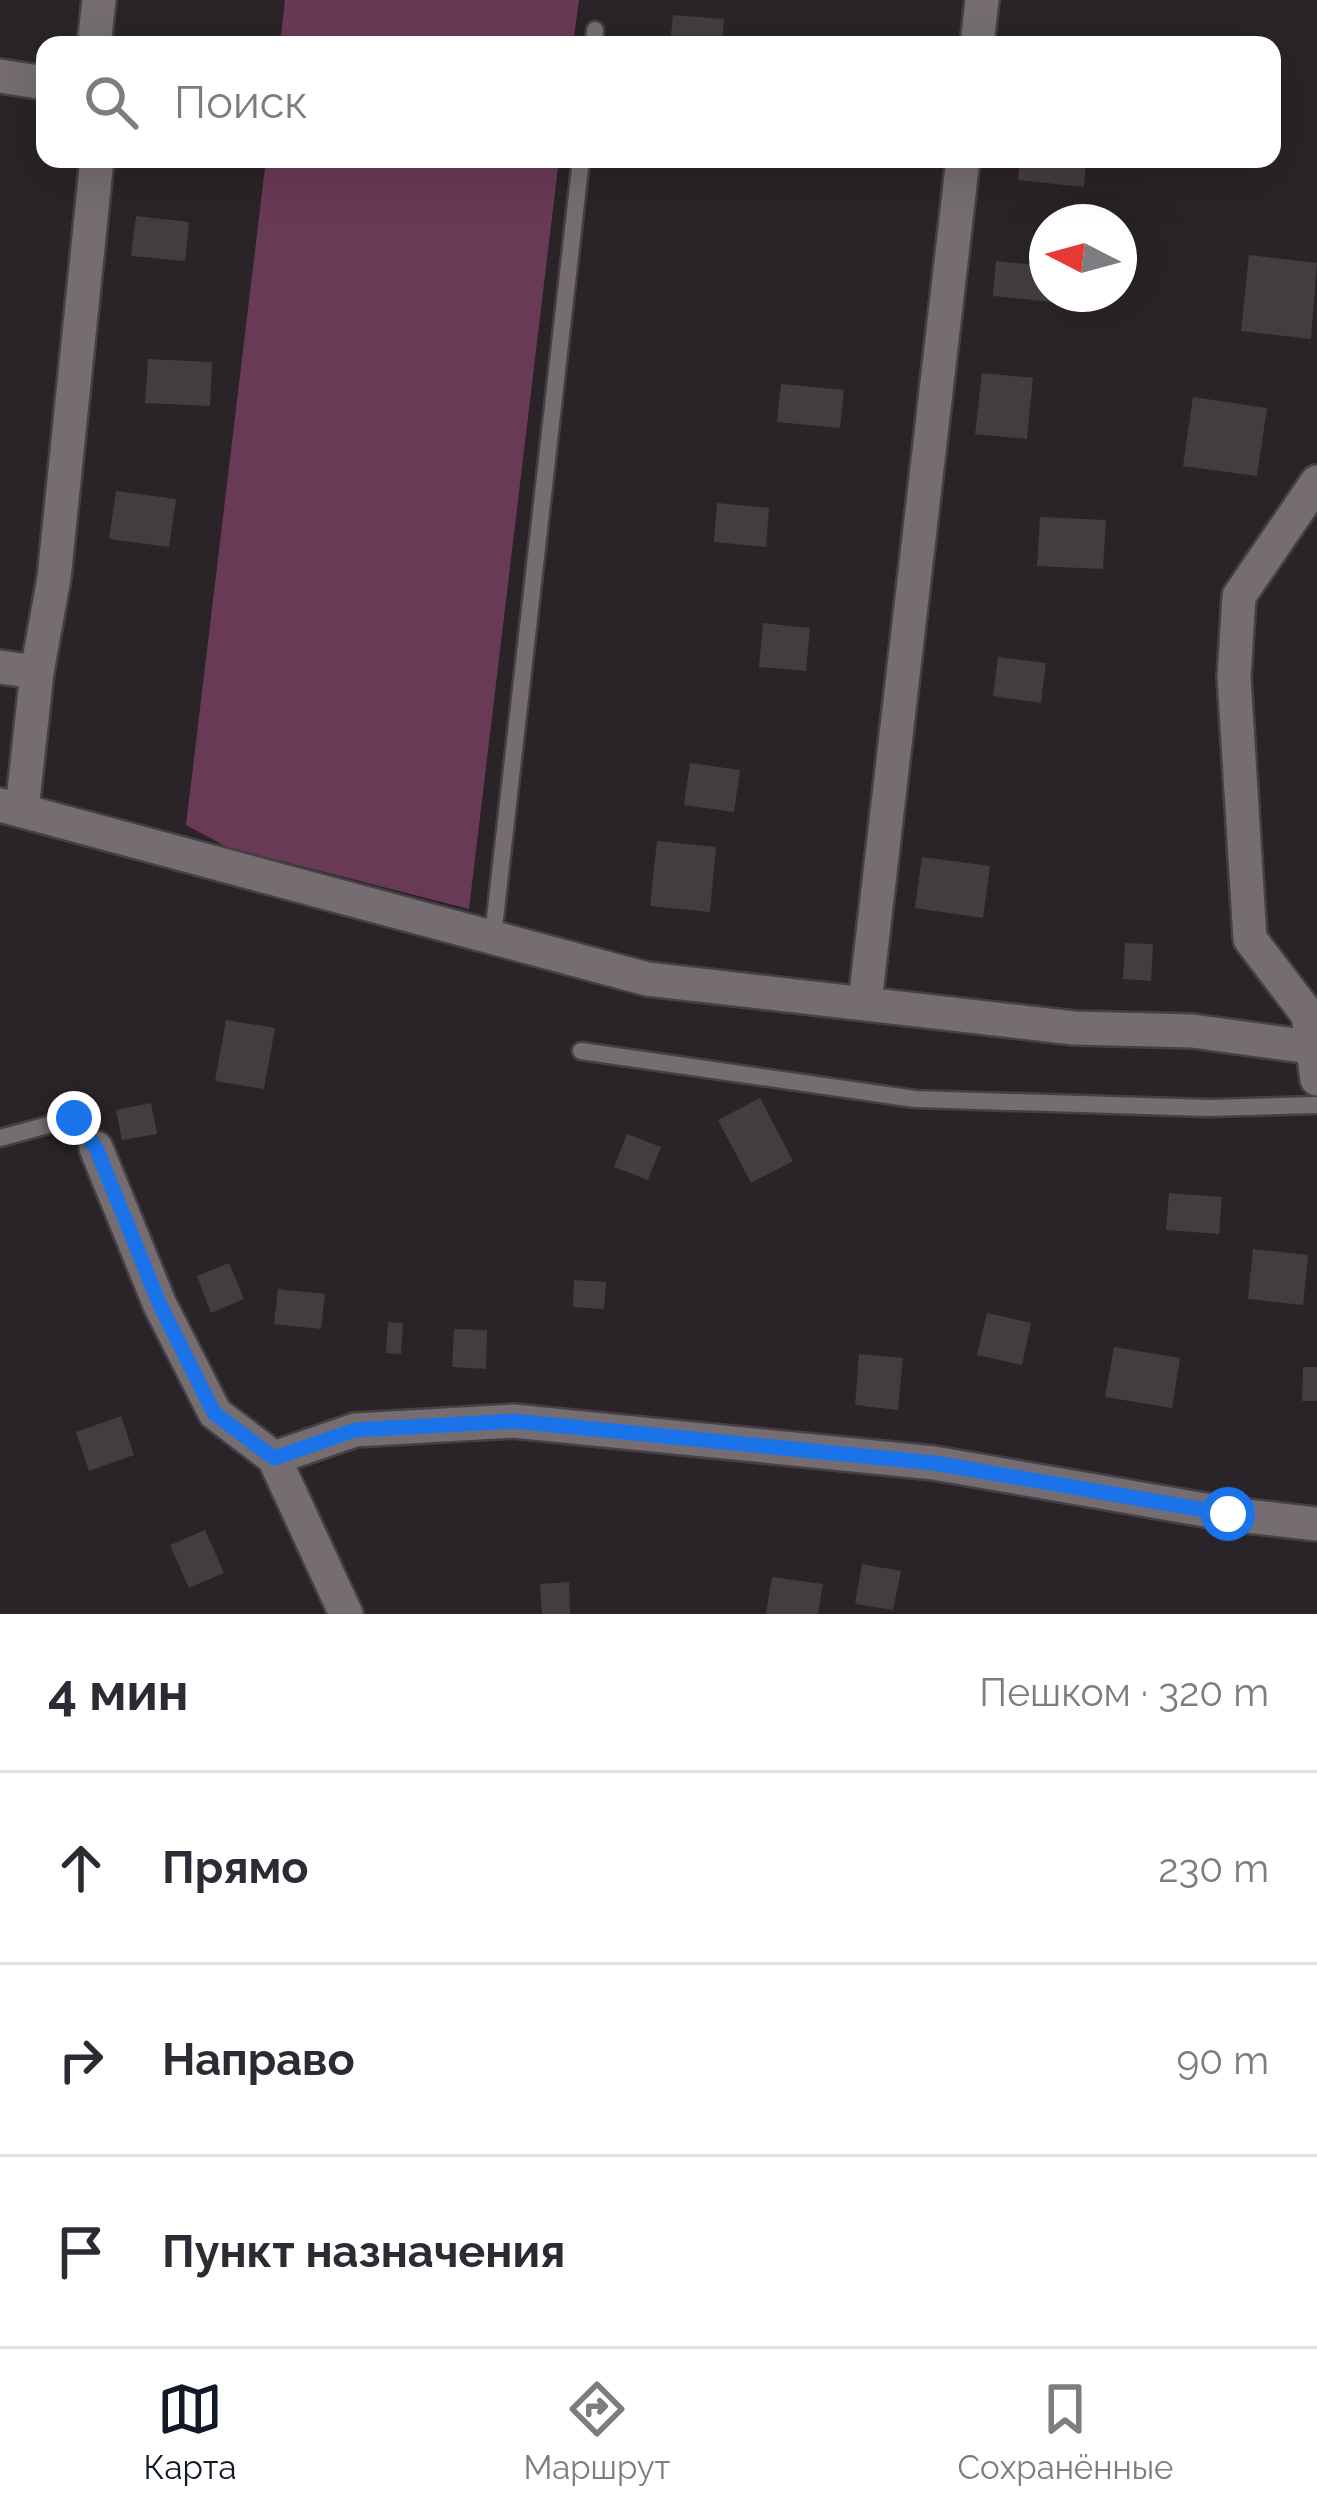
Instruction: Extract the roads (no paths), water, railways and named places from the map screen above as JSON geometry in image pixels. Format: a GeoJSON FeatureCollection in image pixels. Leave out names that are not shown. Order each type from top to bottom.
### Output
{"type":"FeatureCollection","features":[{"type":"Feature","properties":{"kind":"street"},"geometry":{"type":"LineString","coordinates":[[95,36],[99,0]]}},
{"type":"Feature","properties":{"kind":"street"},"geometry":{"type":"LineString","coordinates":[[978,36],[982,0]]}},
{"type":"Feature","properties":{"kind":"street"},"geometry":{"type":"LineString","coordinates":[[0,76],[36,82]]}},
{"type":"Feature","properties":{"kind":"street"},"geometry":{"type":"LineString","coordinates":[[97,168],[54,578],[11,807],[647,979],[1074,1028],[1192,1031],[1316,1058],[1307,1015],[1250,940],[1234,677],[1239,596],[1317,482]]}},
{"type":"Feature","properties":{"kind":"street"},"geometry":{"type":"LineString","coordinates":[[865,1002],[963,168]]}},
{"type":"Feature","properties":{"kind":"street"},"geometry":{"type":"LineString","coordinates":[[0,668],[37,672]]}},
{"type":"Feature","properties":{"kind":"street"},"geometry":{"type":"LineString","coordinates":[[96,1148],[160,1305],[214,1413],[274,1458],[346,1614]]}},
{"type":"Feature","properties":{"kind":"street"},"geometry":{"type":"LineString","coordinates":[[274,1458],[355,1430],[513,1421],[934,1463],[1317,1525]]}},
{"type":"Feature","properties":{"kind":"lane"},"geometry":{"type":"LineString","coordinates":[[494,935],[580,168]]}},
{"type":"Feature","properties":{"kind":"lane"},"geometry":{"type":"LineString","coordinates":[[581,1051],[915,1099],[1165,1107],[1317,1106]]}},
{"type":"Feature","properties":{"kind":"lane"},"geometry":{"type":"LineString","coordinates":[[0,1138],[74,1118],[96,1148]]}}]}
